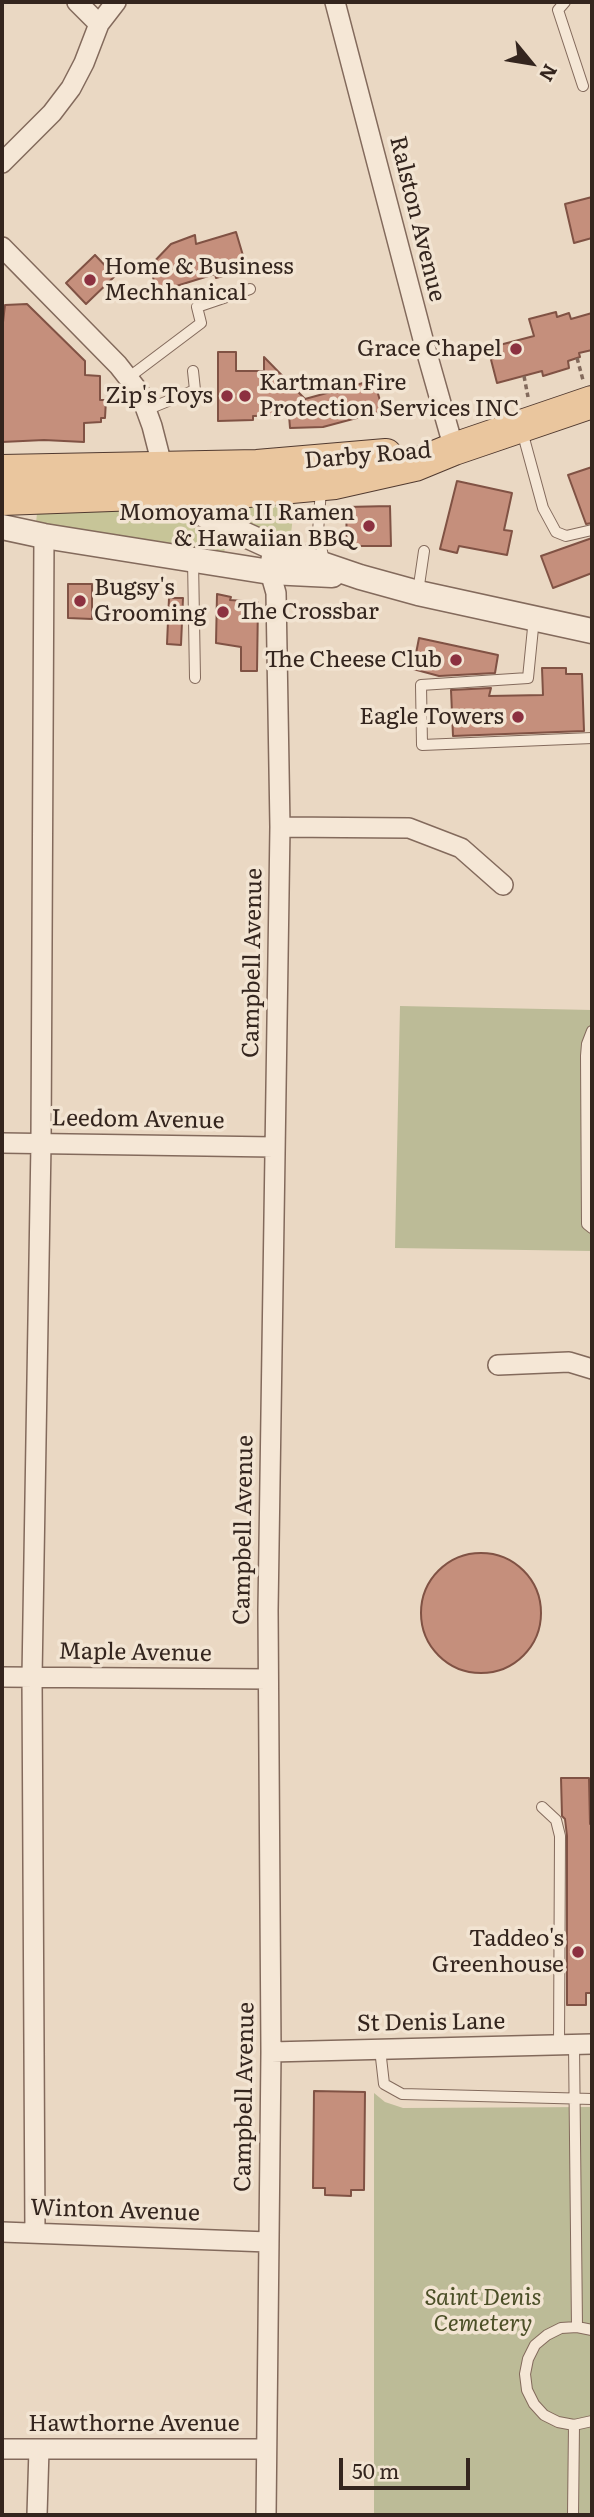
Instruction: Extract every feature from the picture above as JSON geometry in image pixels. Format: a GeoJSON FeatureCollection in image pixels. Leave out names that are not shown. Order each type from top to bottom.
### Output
{"type":"FeatureCollection","features":[{"type":"Feature","properties":{"kind":"main road"},"geometry":{"type":"LineString","coordinates":[[454,449],[592,402]]}},
{"type":"Feature","properties":{"kind":"main road","name":"Darby Road"},"geometry":{"type":"LineString","coordinates":[[2,499],[164,481],[257,466],[454,449]]}},
{"type":"Feature","properties":{"kind":"main road","name":"Darby Road"},"geometry":{"type":"LineString","coordinates":[[2,471],[114,469],[226,494],[321,485],[415,465],[454,449]]}},
{"type":"Feature","properties":{"kind":"street"},"geometry":{"type":"LineString","coordinates":[[77,2],[99,24]]}},
{"type":"Feature","properties":{"kind":"street"},"geometry":{"type":"LineString","coordinates":[[93,2],[99,24]]}},
{"type":"Feature","properties":{"kind":"street"},"geometry":{"type":"LineString","coordinates":[[2,163],[52,113],[71,88],[99,24],[116,2]]}},
{"type":"Feature","properties":{"kind":"street","name":"Ralston Avenue"},"geometry":{"type":"LineString","coordinates":[[335,2],[454,449]]}},
{"type":"Feature","properties":{"kind":"street"},"geometry":{"type":"LineString","coordinates":[[2,247],[140,393],[164,481]]}},
{"type":"Feature","properties":{"kind":"street","name":"Darby Road"},"geometry":{"type":"LineString","coordinates":[[164,481],[271,560],[360,577],[418,593],[592,631]]}},
{"type":"Feature","properties":{"kind":"street","name":"Darby Road"},"geometry":{"type":"LineString","coordinates":[[2,527],[193,560],[324,563],[360,577]]}},
{"type":"Feature","properties":{"kind":"street"},"geometry":{"type":"LineString","coordinates":[[35,2233],[32,1677],[41,1143],[44,536]]}},
{"type":"Feature","properties":{"kind":"street","name":"Campbell Avenue"},"geometry":{"type":"LineString","coordinates":[[266,2515],[271,2052],[268,1679],[280,827],[276,593],[271,560]]}},
{"type":"Feature","properties":{"kind":"street"},"geometry":{"type":"LineString","coordinates":[[280,827],[409,828],[461,848],[503,885]]}},
{"type":"Feature","properties":{"kind":"street","name":"Leedom Avenue"},"geometry":{"type":"LineString","coordinates":[[2,1143],[274,1147]]}},
{"type":"Feature","properties":{"kind":"street"},"geometry":{"type":"LineString","coordinates":[[498,1365],[569,1362],[592,1368]]}},
{"type":"Feature","properties":{"kind":"street","name":"Maple Avenue"},"geometry":{"type":"LineString","coordinates":[[2,1677],[268,1679]]}},
{"type":"Feature","properties":{"kind":"street","name":"St Denis Lane"},"geometry":{"type":"LineString","coordinates":[[271,2052],[575,2045]]}},
{"type":"Feature","properties":{"kind":"street","name":"Winton Avenue"},"geometry":{"type":"LineString","coordinates":[[2,2232],[268,2242]]}},
{"type":"Feature","properties":{"kind":"street","name":"Hawthorne Avenue"},"geometry":{"type":"LineString","coordinates":[[2,2449],[266,2449]]}},
{"type":"Feature","properties":{"kind":"street"},"geometry":{"type":"LineString","coordinates":[[37,2515],[39,2449]]}},
{"type":"Feature","properties":{"kind":"lane"},"geometry":{"type":"LineString","coordinates":[[565,2],[558,10],[583,86]]}},
{"type":"Feature","properties":{"kind":"lane"},"geometry":{"type":"LineString","coordinates":[[128,378],[201,323],[197,307],[250,289]]}},
{"type":"Feature","properties":{"kind":"lane"},"geometry":{"type":"LineString","coordinates":[[146,410],[195,390],[193,371]]}},
{"type":"Feature","properties":{"kind":"lane"},"geometry":{"type":"LineString","coordinates":[[521,427],[551,526],[560,535],[566,536],[592,530]]}},
{"type":"Feature","properties":{"kind":"lane"},"geometry":{"type":"LineString","coordinates":[[321,485],[318,533],[324,563]]}},
{"type":"Feature","properties":{"kind":"lane"},"geometry":{"type":"LineString","coordinates":[[418,593],[425,551]]}},
{"type":"Feature","properties":{"kind":"lane"},"geometry":{"type":"LineString","coordinates":[[193,560],[195,678]]}},
{"type":"Feature","properties":{"kind":"lane"},"geometry":{"type":"LineString","coordinates":[[534,618],[528,678],[421,685],[422,745],[592,738]]}},
{"type":"Feature","properties":{"kind":"lane"},"geometry":{"type":"LineString","coordinates":[[592,1031],[587,1044],[586,1068],[587,1224],[592,1228]]}},
{"type":"Feature","properties":{"kind":"lane"},"geometry":{"type":"LineString","coordinates":[[542,1807],[556,1820],[560,1836],[575,2045],[577,2327]]}},
{"type":"Feature","properties":{"kind":"lane"},"geometry":{"type":"LineString","coordinates":[[380,2049],[384,2084],[402,2094],[592,2099]]}},
{"type":"Feature","properties":{"kind":"lane"},"geometry":{"type":"LineString","coordinates":[[592,2330],[561,2328],[541,2340],[528,2359],[525,2374],[527,2390],[544,2415],[558,2422],[574,2425],[592,2421]]}},
{"type":"Feature","properties":{"kind":"lane"},"geometry":{"type":"LineString","coordinates":[[573,2515],[574,2425]]}},
{"type":"Feature","properties":{"kind":"shaded area"},"geometry":{"type":"Polygon","coordinates":[[[295,498],[290,543],[208,504],[295,498]]]}},
{"type":"Feature","properties":{"kind":"shaded area"},"geometry":{"type":"Polygon","coordinates":[[[164,501],[230,538],[223,554],[36,523],[38,504],[164,501]]]}},
{"type":"Feature","properties":{"kind":"green space"},"geometry":{"type":"Polygon","coordinates":[[[400,1006],[592,1010],[592,1251],[395,1248],[400,1006]]]}},
{"type":"Feature","properties":{"kind":"green space","name":"Saint Denis Cemetery"},"geometry":{"type":"Polygon","coordinates":[[[374,2093],[385,2102],[403,2108],[592,2107],[592,2515],[374,2515],[374,2093]]]}},
{"type":"Feature","properties":{"kind":"building"},"geometry":{"type":"Polygon","coordinates":[[[592,197],[592,238],[574,243],[565,204],[592,197]]]}},
{"type":"Feature","properties":{"kind":"building"},"geometry":{"type":"Polygon","coordinates":[[[236,232],[247,269],[216,278],[215,274],[157,292],[150,266],[171,244],[195,235],[196,244],[236,232]]]}},
{"type":"Feature","properties":{"kind":"building","name":"Home & Business Mechhanical"},"geometry":{"type":"Polygon","coordinates":[[[95,255],[115,276],[86,304],[66,283],[95,255]]]}},
{"type":"Feature","properties":{"kind":"building"},"geometry":{"type":"Polygon","coordinates":[[[27,304],[85,361],[85,375],[100,376],[100,400],[106,400],[105,418],[101,418],[101,422],[84,423],[84,442],[2,442],[2,331],[5,305],[27,304]]]}},
{"type":"Feature","properties":{"kind":"building"},"geometry":{"type":"Polygon","coordinates":[[[556,312],[557,317],[569,313],[571,319],[592,313],[592,350],[579,353],[580,357],[568,361],[569,368],[543,376],[542,371],[497,383],[488,348],[534,336],[529,319],[556,312]]]}},
{"type":"Feature","properties":{"kind":"building"},"geometry":{"type":"Polygon","coordinates":[[[218,352],[236,352],[236,371],[264,371],[264,357],[305,399],[374,380],[383,411],[323,427],[290,428],[289,415],[218,421],[218,352]]]}},
{"type":"Feature","properties":{"kind":"building"},"geometry":{"type":"Polygon","coordinates":[[[592,467],[592,523],[586,524],[568,475],[592,467]]]}},
{"type":"Feature","properties":{"kind":"building"},"geometry":{"type":"Polygon","coordinates":[[[457,481],[512,493],[504,530],[512,531],[507,555],[459,546],[457,553],[440,549],[457,481]]]}},
{"type":"Feature","properties":{"kind":"building","name":"Momoyama II Ramen & Hawaiian BBQ"},"geometry":{"type":"Polygon","coordinates":[[[390,506],[391,546],[347,546],[346,507],[390,506]]]}},
{"type":"Feature","properties":{"kind":"building"},"geometry":{"type":"Polygon","coordinates":[[[592,538],[592,573],[553,588],[541,556],[592,538]]]}},
{"type":"Feature","properties":{"kind":"building","name":"Bugsy's Grooming"},"geometry":{"type":"Polygon","coordinates":[[[68,584],[92,584],[92,619],[68,618],[68,584]]]}},
{"type":"Feature","properties":{"kind":"building"},"geometry":{"type":"Polygon","coordinates":[[[217,594],[231,597],[230,600],[258,602],[257,671],[241,671],[241,647],[216,643],[217,594]]]}},
{"type":"Feature","properties":{"kind":"building"},"geometry":{"type":"Polygon","coordinates":[[[169,598],[183,598],[181,645],[167,644],[169,598]]]}},
{"type":"Feature","properties":{"kind":"building","name":"The Cheese Club"},"geometry":{"type":"Polygon","coordinates":[[[419,638],[498,655],[495,673],[439,676],[413,669],[419,638]]]}},
{"type":"Feature","properties":{"kind":"building","name":"Eagle Towers"},"geometry":{"type":"Polygon","coordinates":[[[542,668],[566,668],[566,674],[582,674],[584,731],[453,736],[451,690],[491,688],[489,696],[543,695],[542,668]]]}},
{"type":"Feature","properties":{"kind":"building"},"geometry":{"type":"Polygon","coordinates":[[[481,1553],[504,1557],[524,1570],[537,1590],[541,1613],[537,1636],[524,1656],[504,1669],[481,1673],[458,1669],[438,1656],[425,1636],[421,1613],[425,1590],[438,1570],[458,1557],[481,1553]]]}},
{"type":"Feature","properties":{"kind":"building","name":"Taddeo's Greenhouse"},"geometry":{"type":"Polygon","coordinates":[[[561,1778],[589,1778],[592,1824],[592,1993],[586,1993],[586,2005],[567,2005],[567,1836],[565,1819],[562,1816],[561,1778]]]}},
{"type":"Feature","properties":{"kind":"building"},"geometry":{"type":"Polygon","coordinates":[[[314,2091],[365,2092],[364,2190],[351,2190],[351,2196],[325,2195],[325,2188],[313,2188],[314,2091]]]}},
{"type":"Feature","properties":{"kind":"place","name":"Home & Business Mechhanical"},"geometry":{"type":"Point","coordinates":[90,280]}},
{"type":"Feature","properties":{"kind":"place","name":"Grace Chapel"},"geometry":{"type":"Point","coordinates":[516,349]}},
{"type":"Feature","properties":{"kind":"place","name":"Zip's Toys"},"geometry":{"type":"Point","coordinates":[227,396]}},
{"type":"Feature","properties":{"kind":"place","name":"Kartman Fire Protection Services INC"},"geometry":{"type":"Point","coordinates":[245,396]}},
{"type":"Feature","properties":{"kind":"place","name":"Momoyama II Ramen & Hawaiian BBQ"},"geometry":{"type":"Point","coordinates":[369,526]}},
{"type":"Feature","properties":{"kind":"place","name":"Bugsy's Grooming"},"geometry":{"type":"Point","coordinates":[80,601]}},
{"type":"Feature","properties":{"kind":"place","name":"The Crossbar"},"geometry":{"type":"Point","coordinates":[223,612]}},
{"type":"Feature","properties":{"kind":"place","name":"The Cheese Club"},"geometry":{"type":"Point","coordinates":[456,660]}},
{"type":"Feature","properties":{"kind":"place","name":"Eagle Towers"},"geometry":{"type":"Point","coordinates":[518,717]}},
{"type":"Feature","properties":{"kind":"place","name":"Taddeo's Greenhouse"},"geometry":{"type":"Point","coordinates":[578,1952]}}]}
